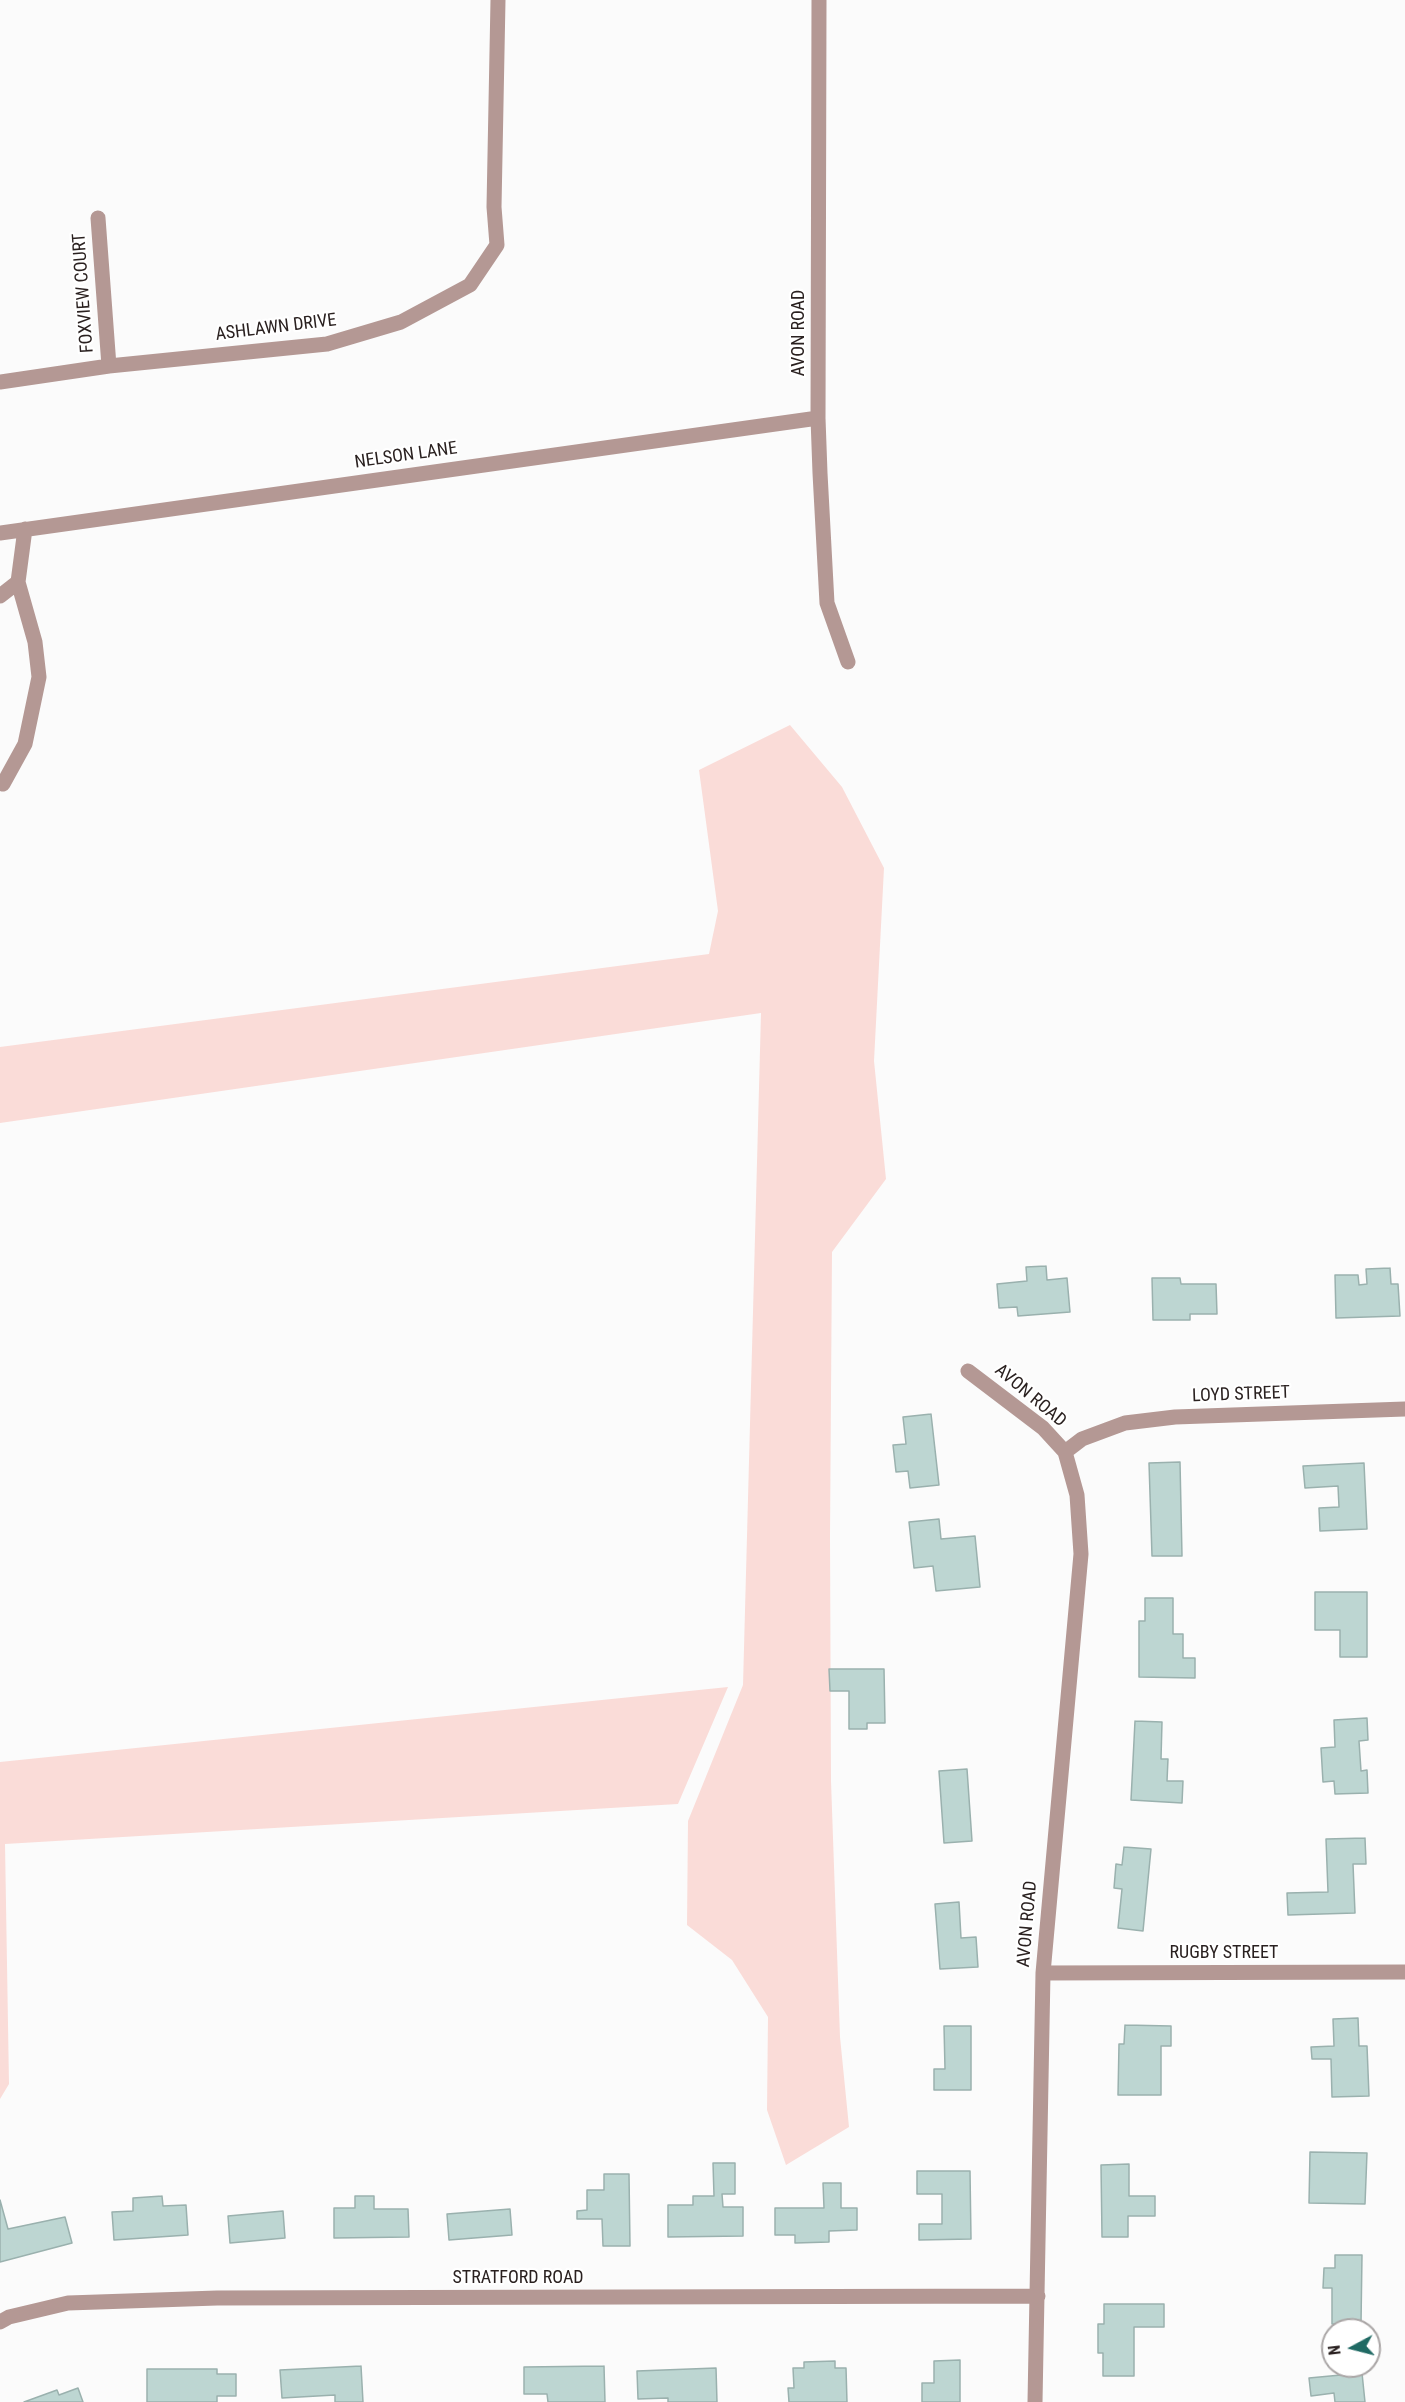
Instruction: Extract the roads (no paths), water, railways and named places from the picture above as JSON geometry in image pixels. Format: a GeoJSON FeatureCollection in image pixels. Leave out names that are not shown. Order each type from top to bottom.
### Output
{"type":"FeatureCollection","features":[{"type":"Feature","properties":{"kind":"street","name":"ASHLAWN DRIVE"},"geometry":{"type":"LineString","coordinates":[[0,382],[109,366],[327,344],[401,322],[470,285],[497,245],[494,207],[498,0]]}},
{"type":"Feature","properties":{"kind":"street","name":"AVON ROAD"},"geometry":{"type":"LineString","coordinates":[[819,0],[818,418],[827,603],[848,662]]}},
{"type":"Feature","properties":{"kind":"street","name":"FOXVIEW COURT"},"geometry":{"type":"LineString","coordinates":[[98,218],[109,366]]}},
{"type":"Feature","properties":{"kind":"street","name":"NELSON LANE"},"geometry":{"type":"LineString","coordinates":[[0,533],[818,418]]}},
{"type":"Feature","properties":{"kind":"street"},"geometry":{"type":"LineString","coordinates":[[3,784],[25,744],[39,677],[35,642],[18,582],[25,530]]}},
{"type":"Feature","properties":{"kind":"street"},"geometry":{"type":"LineString","coordinates":[[0,596],[18,582]]}},
{"type":"Feature","properties":{"kind":"street","name":"AVON ROAD"},"geometry":{"type":"LineString","coordinates":[[968,1371],[1043,1428],[1065,1452],[1077,1495],[1081,1554],[1043,1973],[1035,2402]]}},
{"type":"Feature","properties":{"kind":"street","name":"LOYD STREET"},"geometry":{"type":"LineString","coordinates":[[1082,1439],[1125,1423],[1175,1417],[1405,1409]]}},
{"type":"Feature","properties":{"kind":"street","name":"AVON ROAD"},"geometry":{"type":"LineString","coordinates":[[1065,1452],[1082,1439]]}},
{"type":"Feature","properties":{"kind":"street","name":"RUGBY STREET"},"geometry":{"type":"LineString","coordinates":[[1043,1973],[1405,1972]]}},
{"type":"Feature","properties":{"kind":"street","name":"STRATFORD ROAD"},"geometry":{"type":"LineString","coordinates":[[0,2322],[9,2317],[68,2303],[217,2298],[1038,2296]]}}]}
